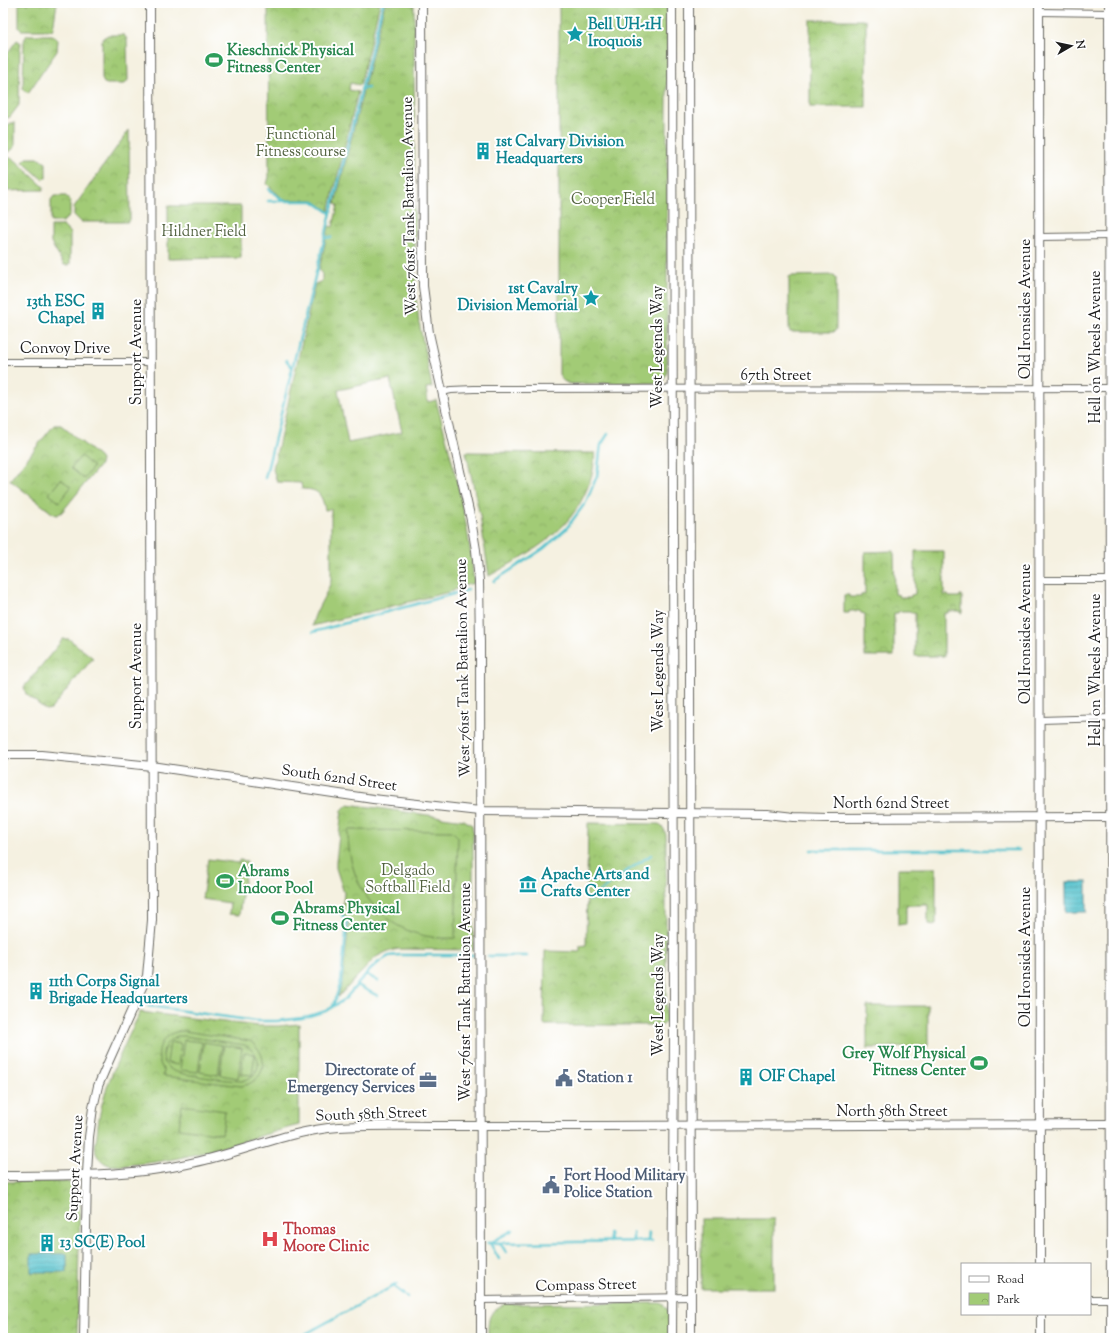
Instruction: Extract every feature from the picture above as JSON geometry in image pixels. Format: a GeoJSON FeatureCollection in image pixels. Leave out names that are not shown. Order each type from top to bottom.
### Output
{"type":"FeatureCollection","features":[{"type":"Feature","properties":{"kind":"street","name":"Support Avenue"},"geometry":{"type":"LineString","coordinates":[[84,1338],[87,1174],[89,1137],[93,1108],[98,1086],[146,976],[152,920],[150,3]]}},
{"type":"Feature","properties":{"kind":"street","name":"West 761st Tank Battalion Avenue"},"geometry":{"type":"LineString","coordinates":[[422,3],[423,286],[429,333],[471,520],[479,581],[481,1338]]}},
{"type":"Feature","properties":{"kind":"street","name":"West Legends Way"},"geometry":{"type":"LineString","coordinates":[[672,3],[672,1338]]}},
{"type":"Feature","properties":{"kind":"street","name":"West Legends Way"},"geometry":{"type":"LineString","coordinates":[[689,3],[691,1338]]}},
{"type":"Feature","properties":{"kind":"street","name":"Old Ironsides Avenue"},"geometry":{"type":"LineString","coordinates":[[1039,3],[1040,1263]]}},
{"type":"Feature","properties":{"kind":"street","name":"Hell on Wheels Avenue"},"geometry":{"type":"LineString","coordinates":[[1109,3],[1112,142],[1110,236],[1110,718],[1112,817],[1111,1338]]}},
{"type":"Feature","properties":{"kind":"street"},"geometry":{"type":"LineString","coordinates":[[1039,12],[1109,13]]}},
{"type":"Feature","properties":{"kind":"street"},"geometry":{"type":"LineString","coordinates":[[1040,237],[1110,236]]}},
{"type":"Feature","properties":{"kind":"street","name":"Convoy Drive"},"geometry":{"type":"LineString","coordinates":[[3,362],[151,362]]}},
{"type":"Feature","properties":{"kind":"street","name":"67th Street"},"geometry":{"type":"LineString","coordinates":[[442,392],[451,390],[1040,387],[1110,388]]}},
{"type":"Feature","properties":{"kind":"street"},"geometry":{"type":"LineString","coordinates":[[1040,580],[1110,580]]}},
{"type":"Feature","properties":{"kind":"street"},"geometry":{"type":"LineString","coordinates":[[1040,720],[1110,718]]}},
{"type":"Feature","properties":{"kind":"street","name":"South 62nd Street"},"geometry":{"type":"LineString","coordinates":[[3,755],[41,755],[152,766],[373,798],[480,811],[673,814]]}},
{"type":"Feature","properties":{"kind":"street","name":"North 62nd Street"},"geometry":{"type":"LineString","coordinates":[[673,814],[767,814],[827,818],[1112,817]]}},
{"type":"Feature","properties":{"kind":"street","name":"North 58th Street"},"geometry":{"type":"LineString","coordinates":[[673,1126],[1111,1124]]}},
{"type":"Feature","properties":{"kind":"street","name":"South 58th Street"},"geometry":{"type":"LineString","coordinates":[[3,1176],[142,1171],[184,1165],[276,1138],[337,1127],[673,1126]]}},
{"type":"Feature","properties":{"kind":"street","name":"Compass Street"},"geometry":{"type":"LineString","coordinates":[[481,1300],[691,1297]]}},
{"type":"Feature","properties":{"kind":"street"},"geometry":{"type":"LineString","coordinates":[[1091,1299],[1112,1299]]}},
{"type":"Feature","properties":{"kind":"street"},"geometry":{"type":"LineString","coordinates":[[1041,1315],[1041,1338]]}},
{"type":"Feature","properties":{"kind":"green space"},"geometry":{"type":"Polygon","coordinates":[[[19,3],[57,3],[53,29],[21,30],[19,28],[19,3]]]}},
{"type":"Feature","properties":{"kind":"green space","name":"Functional Fitness course"},"geometry":{"type":"Polygon","coordinates":[[[268,3],[380,3],[360,85],[350,83],[349,90],[358,92],[329,211],[313,200],[284,200],[267,184],[269,177],[268,3]]]}},
{"type":"Feature","properties":{"kind":"green space"},"geometry":{"type":"Polygon","coordinates":[[[385,3],[414,3],[415,289],[419,322],[432,387],[426,388],[428,402],[436,400],[448,445],[464,514],[472,560],[474,583],[459,587],[453,591],[312,626],[315,615],[331,581],[331,509],[325,510],[321,496],[316,491],[302,489],[301,483],[277,482],[273,469],[315,284],[322,281],[322,272],[319,270],[329,226],[333,227],[338,205],[335,204],[385,3]],[[390,379],[338,390],[348,443],[402,432],[390,379]]]}},
{"type":"Feature","properties":{"kind":"green space","name":"Cooper Field"},"geometry":{"type":"Polygon","coordinates":[[[559,3],[667,3],[667,372],[663,381],[658,383],[571,384],[564,381],[559,374],[559,3]]]}},
{"type":"Feature","properties":{"kind":"green space"},"geometry":{"type":"Polygon","coordinates":[[[810,20],[866,20],[866,107],[810,107],[810,20]]]}},
{"type":"Feature","properties":{"kind":"green space"},"geometry":{"type":"Polygon","coordinates":[[[27,35],[52,35],[58,40],[57,51],[28,93],[23,89],[24,40],[27,35]]]}},
{"type":"Feature","properties":{"kind":"green space"},"geometry":{"type":"Polygon","coordinates":[[[108,35],[124,35],[127,39],[128,80],[125,84],[107,84],[104,83],[102,79],[102,41],[103,38],[108,35]]]}},
{"type":"Feature","properties":{"kind":"green space"},"geometry":{"type":"Polygon","coordinates":[[[17,40],[20,42],[19,105],[10,117],[3,119],[3,59],[17,40]]]}},
{"type":"Feature","properties":{"kind":"green space"},"geometry":{"type":"Polygon","coordinates":[[[11,123],[15,123],[15,147],[8,153],[3,153],[3,129],[11,123]]]}},
{"type":"Feature","properties":{"kind":"green space"},"geometry":{"type":"Polygon","coordinates":[[[129,130],[130,220],[128,222],[81,222],[74,215],[74,207],[129,130]]]}},
{"type":"Feature","properties":{"kind":"green space"},"geometry":{"type":"Polygon","coordinates":[[[3,158],[13,158],[44,187],[43,190],[3,191],[3,158]]]}},
{"type":"Feature","properties":{"kind":"green space"},"geometry":{"type":"Polygon","coordinates":[[[27,158],[38,158],[46,163],[46,178],[42,179],[23,162],[27,158]]]}},
{"type":"Feature","properties":{"kind":"green space"},"geometry":{"type":"Polygon","coordinates":[[[54,196],[66,196],[70,200],[70,215],[63,222],[51,222],[51,200],[54,196]]]}},
{"type":"Feature","properties":{"kind":"green space","name":"Hildner Field"},"geometry":{"type":"Polygon","coordinates":[[[168,206],[241,206],[241,258],[168,259],[168,206]]]}},
{"type":"Feature","properties":{"kind":"green space"},"geometry":{"type":"Polygon","coordinates":[[[51,226],[63,226],[70,233],[69,265],[64,265],[51,243],[51,226]]]}},
{"type":"Feature","properties":{"kind":"green space"},"geometry":{"type":"Polygon","coordinates":[[[834,275],[836,277],[836,330],[834,332],[790,332],[789,277],[834,275]]]}},
{"type":"Feature","properties":{"kind":"green space"},"geometry":{"type":"Polygon","coordinates":[[[54,425],[61,425],[101,460],[100,465],[62,512],[57,515],[52,513],[10,480],[54,425]]]}},
{"type":"Feature","properties":{"kind":"green space"},"geometry":{"type":"Polygon","coordinates":[[[466,452],[595,453],[593,471],[585,493],[565,524],[538,547],[489,576],[480,516],[466,452]]]}},
{"type":"Feature","properties":{"kind":"green space"},"geometry":{"type":"Polygon","coordinates":[[[81,456],[93,467],[84,479],[71,468],[81,456]]]}},
{"type":"Feature","properties":{"kind":"green space"},"geometry":{"type":"Polygon","coordinates":[[[61,479],[71,487],[59,502],[49,494],[61,479]]]}},
{"type":"Feature","properties":{"kind":"green space"},"geometry":{"type":"Polygon","coordinates":[[[894,551],[895,594],[899,595],[899,597],[911,597],[911,595],[915,594],[915,551],[944,551],[944,595],[948,595],[949,597],[960,597],[960,595],[962,595],[962,613],[960,613],[960,611],[948,611],[948,613],[944,613],[944,656],[915,656],[915,613],[911,613],[910,611],[899,611],[898,613],[894,613],[894,656],[865,656],[865,614],[861,613],[860,611],[849,611],[849,613],[844,613],[844,595],[849,595],[849,597],[861,597],[861,595],[865,594],[865,552],[894,551]]]}},
{"type":"Feature","properties":{"kind":"green space"},"geometry":{"type":"Polygon","coordinates":[[[63,639],[69,639],[93,658],[51,709],[46,710],[26,694],[24,687],[63,639]]]}},
{"type":"Feature","properties":{"kind":"green space","name":"Delgado Softball Field"},"geometry":{"type":"Polygon","coordinates":[[[348,804],[464,820],[472,825],[473,950],[399,949],[388,951],[376,957],[338,997],[342,982],[349,924],[342,911],[344,893],[336,868],[336,861],[342,810],[348,804]]]}},
{"type":"Feature","properties":{"kind":"green space"},"geometry":{"type":"Polygon","coordinates":[[[588,823],[659,824],[664,829],[666,835],[666,1021],[663,1025],[544,1025],[545,951],[580,952],[580,946],[586,945],[588,823]]]}},
{"type":"Feature","properties":{"kind":"green space"},"geometry":{"type":"Polygon","coordinates":[[[348,830],[452,831],[458,837],[455,938],[432,937],[411,932],[392,922],[377,909],[364,893],[355,874],[350,853],[348,830]]]}},
{"type":"Feature","properties":{"kind":"green space","name":"Abrams Indoor Pool"},"geometry":{"type":"Polygon","coordinates":[[[208,859],[239,863],[239,860],[247,861],[239,915],[229,914],[230,903],[202,899],[208,859]]]}},
{"type":"Feature","properties":{"kind":"green space"},"geometry":{"type":"Polygon","coordinates":[[[898,868],[936,868],[936,925],[928,924],[928,905],[906,905],[906,924],[898,925],[898,868]]]}},
{"type":"Feature","properties":{"kind":"green space"},"geometry":{"type":"Polygon","coordinates":[[[867,1006],[928,1006],[927,1047],[867,1048],[867,1006]]]}},
{"type":"Feature","properties":{"kind":"green space"},"geometry":{"type":"Polygon","coordinates":[[[140,1012],[258,1026],[299,1024],[299,1125],[198,1154],[157,1162],[112,1166],[103,1162],[97,1155],[95,1148],[102,1102],[119,1057],[140,1012]]]}},
{"type":"Feature","properties":{"kind":"green space"},"geometry":{"type":"Polygon","coordinates":[[[184,1031],[250,1041],[261,1053],[263,1067],[260,1074],[256,1079],[241,1086],[163,1076],[164,1071],[160,1064],[159,1050],[164,1039],[176,1032],[184,1031]],[[177,1036],[169,1041],[164,1048],[164,1062],[172,1070],[194,1076],[242,1081],[254,1075],[257,1070],[258,1064],[255,1054],[245,1045],[177,1036]]]}},
{"type":"Feature","properties":{"kind":"green space"},"geometry":{"type":"Polygon","coordinates":[[[184,1040],[202,1042],[198,1072],[180,1070],[184,1040]]]}},
{"type":"Feature","properties":{"kind":"green space"},"geometry":{"type":"Polygon","coordinates":[[[170,1042],[181,1044],[178,1065],[167,1063],[170,1042]]]}},
{"type":"Feature","properties":{"kind":"green space"},"geometry":{"type":"Polygon","coordinates":[[[204,1042],[222,1045],[218,1075],[200,1072],[204,1042]]]}},
{"type":"Feature","properties":{"kind":"green space"},"geometry":{"type":"Polygon","coordinates":[[[224,1045],[242,1048],[238,1078],[220,1075],[224,1045]]]}},
{"type":"Feature","properties":{"kind":"green space"},"geometry":{"type":"Polygon","coordinates":[[[244,1053],[255,1054],[252,1075],[241,1074],[244,1053]]]}},
{"type":"Feature","properties":{"kind":"green space"},"geometry":{"type":"Polygon","coordinates":[[[182,1105],[225,1111],[222,1134],[179,1128],[182,1105]]]}},
{"type":"Feature","properties":{"kind":"green space"},"geometry":{"type":"Polygon","coordinates":[[[65,1181],[75,1188],[80,1198],[77,1338],[3,1338],[3,1182],[65,1181]]]}},
{"type":"Feature","properties":{"kind":"green space"},"geometry":{"type":"Polygon","coordinates":[[[701,1219],[774,1219],[774,1288],[701,1288],[701,1219]]]}},
{"type":"Feature","properties":{"kind":"green space"},"geometry":{"type":"Polygon","coordinates":[[[659,1303],[666,1308],[668,1312],[670,1322],[669,1338],[488,1338],[488,1326],[492,1313],[505,1304],[659,1303]]]}},
{"type":"Feature","properties":{"kind":"water"},"geometry":{"type":"Polygon","coordinates":[[[1066,882],[1087,882],[1087,912],[1066,912],[1066,882]]]}},
{"type":"Feature","properties":{"kind":"water"},"geometry":{"type":"Polygon","coordinates":[[[31,1254],[67,1254],[67,1272],[31,1272],[31,1254]]]}},
{"type":"Feature","properties":{"kind":"waterway"},"geometry":{"type":"LineString","coordinates":[[265,478],[383,3]]}},
{"type":"Feature","properties":{"kind":"waterway"},"geometry":{"type":"LineString","coordinates":[[361,89],[368,88]]}},
{"type":"Feature","properties":{"kind":"waterway"},"geometry":{"type":"LineString","coordinates":[[269,189],[284,201],[313,201],[330,213]]}},
{"type":"Feature","properties":{"kind":"waterway"},"geometry":{"type":"LineString","coordinates":[[268,201],[283,201]]}},
{"type":"Feature","properties":{"kind":"waterway"},"geometry":{"type":"LineString","coordinates":[[325,238],[331,237]]}},
{"type":"Feature","properties":{"kind":"waterway"},"geometry":{"type":"LineString","coordinates":[[286,360],[292,367]]}},
{"type":"Feature","properties":{"kind":"waterway"},"geometry":{"type":"LineString","coordinates":[[494,581],[543,549],[566,529],[586,502],[597,476],[601,445],[608,434]]}},
{"type":"Feature","properties":{"kind":"waterway"},"geometry":{"type":"LineString","coordinates":[[313,632],[468,590]]}},
{"type":"Feature","properties":{"kind":"waterway"},"geometry":{"type":"LineString","coordinates":[[811,850],[1019,850]]}},
{"type":"Feature","properties":{"kind":"waterway"},"geometry":{"type":"LineString","coordinates":[[590,900],[621,875],[651,855]]}},
{"type":"Feature","properties":{"kind":"waterway"},"geometry":{"type":"LineString","coordinates":[[333,1006],[341,982],[347,924],[341,913]]}},
{"type":"Feature","properties":{"kind":"waterway"},"geometry":{"type":"LineString","coordinates":[[148,1006],[256,1021],[277,1021],[302,1018],[326,1011],[345,999],[367,973],[379,962],[389,956],[474,955]]}},
{"type":"Feature","properties":{"kind":"waterway"},"geometry":{"type":"LineString","coordinates":[[488,956],[527,956]]}},
{"type":"Feature","properties":{"kind":"waterway"},"geometry":{"type":"LineString","coordinates":[[366,974],[378,981]]}},
{"type":"Feature","properties":{"kind":"waterway"},"geometry":{"type":"LineString","coordinates":[[357,985],[378,996]]}},
{"type":"Feature","properties":{"kind":"waterway"},"geometry":{"type":"LineString","coordinates":[[499,1259],[490,1243],[513,1230]]}},
{"type":"Feature","properties":{"kind":"waterway"},"geometry":{"type":"LineString","coordinates":[[609,1233],[610,1242]]}},
{"type":"Feature","properties":{"kind":"waterway"},"geometry":{"type":"LineString","coordinates":[[633,1233],[633,1241]]}},
{"type":"Feature","properties":{"kind":"waterway"},"geometry":{"type":"LineString","coordinates":[[648,1241],[649,1233]]}},
{"type":"Feature","properties":{"kind":"waterway"},"geometry":{"type":"LineString","coordinates":[[487,1243],[652,1241]]}},
{"type":"Feature","properties":{"kind":"waterway"},"geometry":{"type":"LineString","coordinates":[[500,1243],[506,1252]]}},
{"type":"Feature","properties":{"kind":"waterway"},"geometry":{"type":"LineString","coordinates":[[298,1338],[397,1284]]}},
{"type":"Feature","properties":{"kind":"waterway"},"geometry":{"type":"LineString","coordinates":[[393,1286],[407,1297]]}},
{"type":"Feature","properties":{"kind":"place","name":"Bell UH-1H Iroquois"},"geometry":{"type":"Point","coordinates":[575,34]}},
{"type":"Feature","properties":{"kind":"place","name":"Kieschnick Physical Fitness Center"},"geometry":{"type":"Point","coordinates":[214,60]}},
{"type":"Feature","properties":{"kind":"place","name":"1st Calvary Division Headquarters"},"geometry":{"type":"Point","coordinates":[483,151]}},
{"type":"Feature","properties":{"kind":"place","name":"1st Cavalry Division Memorial"},"geometry":{"type":"Point","coordinates":[591,298]}},
{"type":"Feature","properties":{"kind":"place","name":"13th ESC Chapel"},"geometry":{"type":"Point","coordinates":[98,311]}},
{"type":"Feature","properties":{"kind":"place","name":"Abrams Indoor Pool"},"geometry":{"type":"Point","coordinates":[225,881]}},
{"type":"Feature","properties":{"kind":"place","name":"Apache Arts and Crafts Center"},"geometry":{"type":"Point","coordinates":[528,884]}},
{"type":"Feature","properties":{"kind":"place","name":"Abrams Physical Fitness Center"},"geometry":{"type":"Point","coordinates":[280,918]}},
{"type":"Feature","properties":{"kind":"place","name":"11th Corps Signal Brigade Headquarters"},"geometry":{"type":"Point","coordinates":[36,991]}},
{"type":"Feature","properties":{"kind":"place","name":"Grey Wolf Physical Fitness Center"},"geometry":{"type":"Point","coordinates":[979,1063]}},
{"type":"Feature","properties":{"kind":"place","name":"OIF Chapel"},"geometry":{"type":"Point","coordinates":[746,1077]}},
{"type":"Feature","properties":{"kind":"place","name":"Station 1"},"geometry":{"type":"Point","coordinates":[564,1078]}},
{"type":"Feature","properties":{"kind":"place","name":"Directorate of Emergency Services"},"geometry":{"type":"Point","coordinates":[428,1080]}},
{"type":"Feature","properties":{"kind":"place","name":"Fort Hood Military Police Station"},"geometry":{"type":"Point","coordinates":[551,1185]}},
{"type":"Feature","properties":{"kind":"place","name":"Thomas Moore Clinic"},"geometry":{"type":"Point","coordinates":[270,1239]}},
{"type":"Feature","properties":{"kind":"place","name":"13 SC(E) Pool"},"geometry":{"type":"Point","coordinates":[47,1243]}}]}
